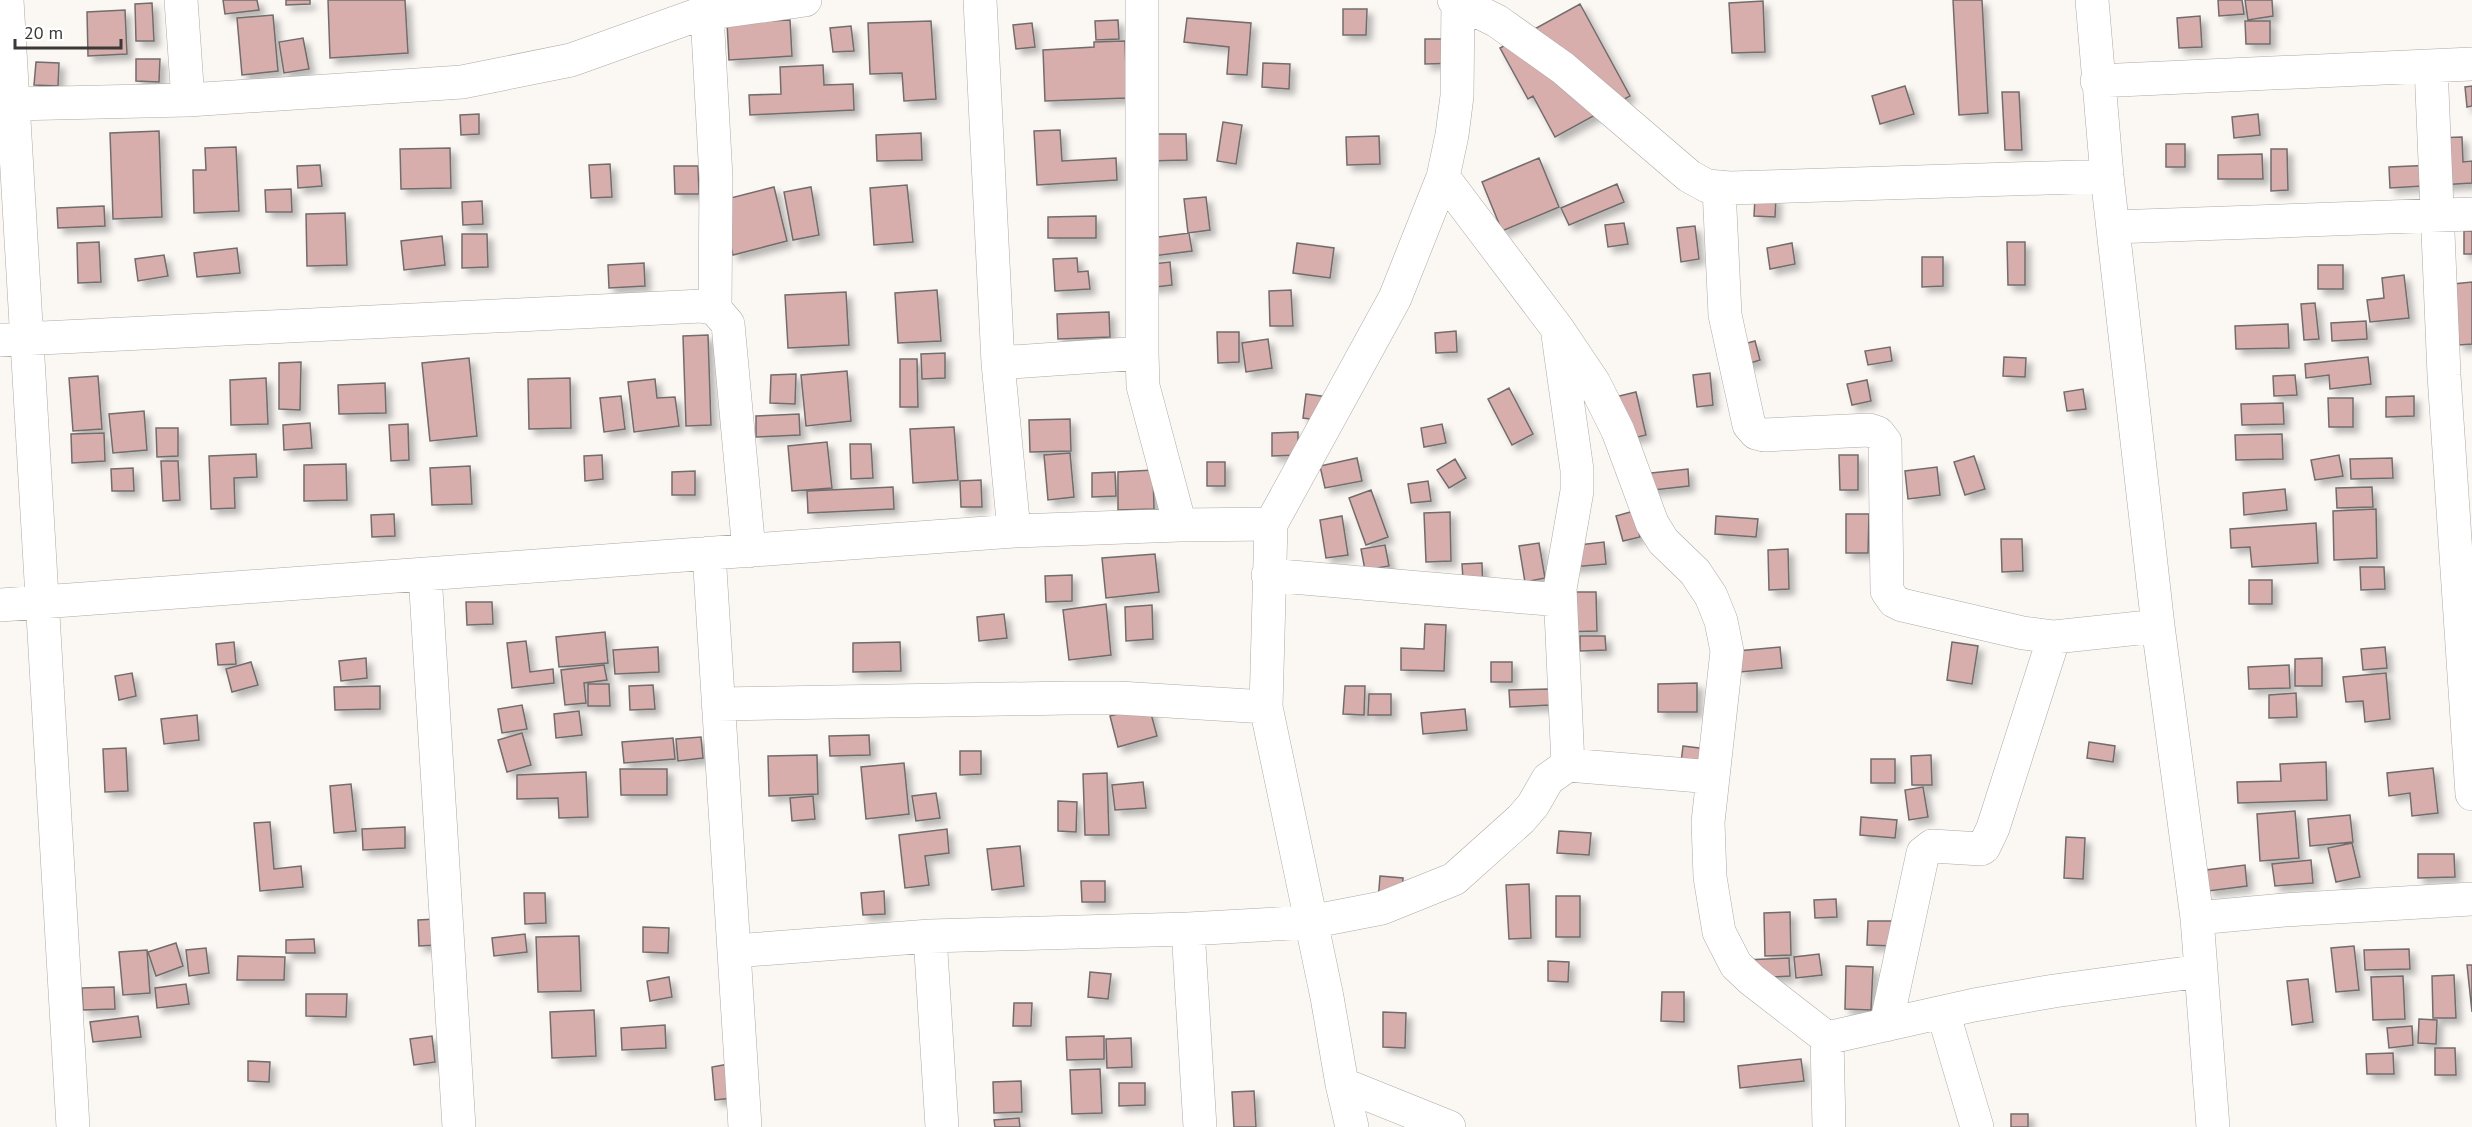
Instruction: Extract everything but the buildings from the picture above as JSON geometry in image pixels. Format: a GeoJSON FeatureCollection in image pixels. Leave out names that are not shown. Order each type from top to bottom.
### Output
{"type":"FeatureCollection","features":[{"type":"Feature","properties":{"kind":"street"},"geometry":{"type":"LineString","coordinates":[[7,0],[13,104],[13,340],[42,602],[73,1127]]}},
{"type":"Feature","properties":{"kind":"street"},"geometry":{"type":"LineString","coordinates":[[181,0],[188,100]]}},
{"type":"Feature","properties":{"kind":"street"},"geometry":{"type":"LineString","coordinates":[[13,104],[188,100],[462,82],[571,60],[700,10],[805,0]]}},
{"type":"Feature","properties":{"kind":"street"},"geometry":{"type":"LineString","coordinates":[[980,0],[998,363],[1014,531]]}},
{"type":"Feature","properties":{"kind":"street"},"geometry":{"type":"LineString","coordinates":[[1142,0],[1143,386],[1180,525]]}},
{"type":"Feature","properties":{"kind":"street"},"geometry":{"type":"LineString","coordinates":[[1352,1127],[1266,707],[1270,524],[1395,298],[1443,177],[1457,96],[1457,0],[1497,21],[1563,68],[1689,176],[1707,186],[1719,188],[2107,176]]}},
{"type":"Feature","properties":{"kind":"street"},"geometry":{"type":"LineString","coordinates":[[2092,0],[2097,81],[2107,176],[2158,626],[2197,918],[2213,1127]]}},
{"type":"Feature","properties":{"kind":"street"},"geometry":{"type":"LineString","coordinates":[[700,10],[716,178],[715,309]]}},
{"type":"Feature","properties":{"kind":"street"},"geometry":{"type":"LineString","coordinates":[[2097,81],[2472,64]]}},
{"type":"Feature","properties":{"kind":"street"},"geometry":{"type":"LineString","coordinates":[[2431,66],[2438,216],[2458,374],[2472,794]]}},
{"type":"Feature","properties":{"kind":"street"},"geometry":{"type":"LineString","coordinates":[[1443,177],[1557,328],[1602,396],[1618,431],[1652,523],[1663,542],[1695,572],[1711,596],[1721,621],[1727,651],[1708,822],[1709,855],[1719,932],[1736,965],[1827,1038]]}},
{"type":"Feature","properties":{"kind":"street"},"geometry":{"type":"LineString","coordinates":[[1719,188],[1725,315],[1744,411],[1752,430],[1764,435],[1869,430],[1878,433],[1885,442],[1887,591],[1889,597],[1902,605],[2023,633],[2054,636],[2158,626]]}},
{"type":"Feature","properties":{"kind":"street"},"geometry":{"type":"LineString","coordinates":[[2113,227],[2472,214]]}},
{"type":"Feature","properties":{"kind":"street"},"geometry":{"type":"LineString","coordinates":[[13,340],[702,306],[715,309],[728,324],[749,551]]}},
{"type":"Feature","properties":{"kind":"street"},"geometry":{"type":"LineString","coordinates":[[1557,328],[1575,455],[1577,491],[1560,589],[1568,765]]}},
{"type":"Feature","properties":{"kind":"street"},"geometry":{"type":"LineString","coordinates":[[998,363],[1142,353]]}},
{"type":"Feature","properties":{"kind":"street"},"geometry":{"type":"LineString","coordinates":[[0,604],[1014,531],[1270,524]]}},
{"type":"Feature","properties":{"kind":"street"},"geometry":{"type":"LineString","coordinates":[[709,553],[745,1127]]}},
{"type":"Feature","properties":{"kind":"street"},"geometry":{"type":"LineString","coordinates":[[424,574],[459,1127]]}},
{"type":"Feature","properties":{"kind":"street"},"geometry":{"type":"LineString","coordinates":[[1268,575],[1560,600]]}},
{"type":"Feature","properties":{"kind":"street"},"geometry":{"type":"LineString","coordinates":[[1886,1024],[1923,853],[1932,846],[1981,849],[1984,847],[1993,828],[2054,636]]}},
{"type":"Feature","properties":{"kind":"street"},"geometry":{"type":"LineString","coordinates":[[718,704],[1078,698],[1266,707]]}},
{"type":"Feature","properties":{"kind":"street"},"geometry":{"type":"LineString","coordinates":[[734,951],[930,936],[1188,929],[1310,922],[1382,908],[1454,879],[1521,819],[1548,779],[1568,765],[1712,777]]}},
{"type":"Feature","properties":{"kind":"street"},"geometry":{"type":"LineString","coordinates":[[2197,918],[2284,910],[2472,899]]}},
{"type":"Feature","properties":{"kind":"street"},"geometry":{"type":"LineString","coordinates":[[1188,929],[1200,1127]]}},
{"type":"Feature","properties":{"kind":"street"},"geometry":{"type":"LineString","coordinates":[[930,936],[942,1127]]}},
{"type":"Feature","properties":{"kind":"street"},"geometry":{"type":"LineString","coordinates":[[1827,1038],[1943,1012],[2054,991],[2201,971]]}},
{"type":"Feature","properties":{"kind":"street"},"geometry":{"type":"LineString","coordinates":[[1943,1012],[1977,1127]]}},
{"type":"Feature","properties":{"kind":"street"},"geometry":{"type":"LineString","coordinates":[[1827,1038],[1829,1127]]}},
{"type":"Feature","properties":{"kind":"street"},"geometry":{"type":"LineString","coordinates":[[1342,1084],[1449,1127]]}}]}
